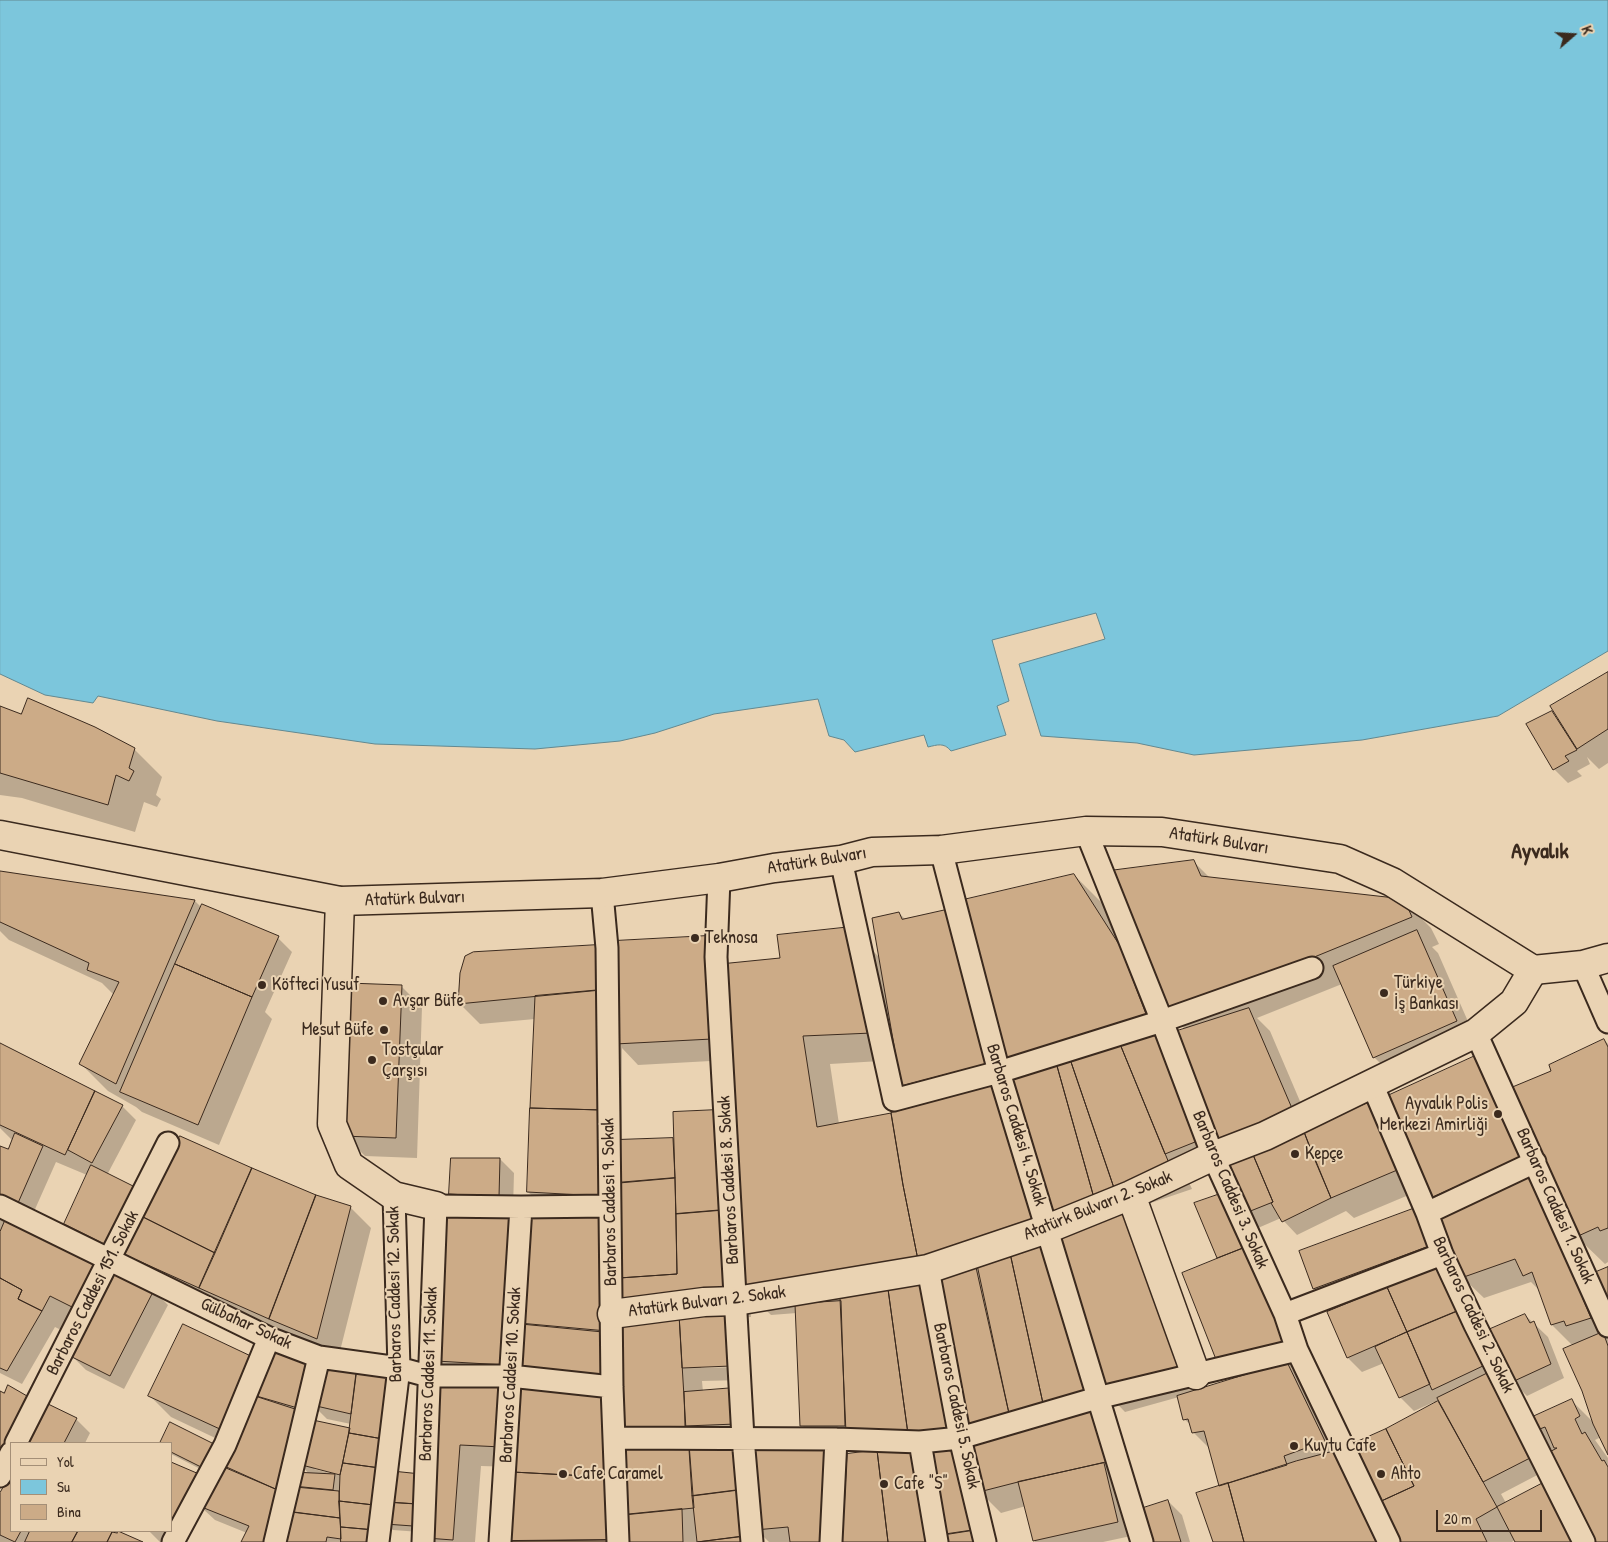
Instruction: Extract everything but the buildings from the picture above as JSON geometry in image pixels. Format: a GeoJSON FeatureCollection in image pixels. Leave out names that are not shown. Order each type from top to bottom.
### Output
{"type":"FeatureCollection","features":[{"type":"Feature","properties":{"kind":"main road","name":"Atatürk Bulvarı"},"geometry":{"type":"LineString","coordinates":[[0,835],[340,901],[602,893],[842,860],[872,852],[941,850],[1086,831],[1162,832],[1340,859],[1392,882],[1532,970]]}},
{"type":"Feature","properties":{"kind":"main road"},"geometry":{"type":"LineString","coordinates":[[340,901],[332,1124],[350,1165],[394,1196],[436,1206]]}},
{"type":"Feature","properties":{"kind":"main road"},"geometry":{"type":"LineString","coordinates":[[1532,970],[1595,961]]}},
{"type":"Feature","properties":{"kind":"main road","name":"Atatürk Bulvarı 2. Sokak"},"geometry":{"type":"LineString","coordinates":[[612,1314],[704,1302],[736,1301],[928,1269],[1048,1229],[1131,1195],[1213,1156],[1266,1136],[1476,1033],[1514,1002],[1532,970]]}},
{"type":"Feature","properties":{"kind":"main road"},"geometry":{"type":"LineString","coordinates":[[1131,1195],[1196,1375]]}},
{"type":"Feature","properties":{"kind":"lane","name":"Barbaros Caddesi 3. Sokak"},"geometry":{"type":"LineString","coordinates":[[1086,831],[1162,1021],[1213,1156],[1285,1314],[1297,1350],[1389,1542]]}},
{"type":"Feature","properties":{"kind":"lane","name":"Barbaros Caddesi 4. Sokak"},"geometry":{"type":"LineString","coordinates":[[941,850],[999,1072],[1142,1542]]}},
{"type":"Feature","properties":{"kind":"lane"},"geometry":{"type":"LineString","coordinates":[[842,860],[894,1100],[999,1072],[1162,1021],[1312,968]]}},
{"type":"Feature","properties":{"kind":"lane","name":"Barbaros Caddesi 8. Sokak"},"geometry":{"type":"LineString","coordinates":[[719,878],[716,957],[743,1438],[752,1542]]}},
{"type":"Feature","properties":{"kind":"lane","name":"Barbaros Caddesi 9. Sokak"},"geometry":{"type":"LineString","coordinates":[[602,893],[607,948],[612,1387],[618,1542]]}},
{"type":"Feature","properties":{"kind":"lane"},"geometry":{"type":"LineString","coordinates":[[1595,961],[1608,1022]]}},
{"type":"Feature","properties":{"kind":"lane","name":"Barbaros Caddesi 1. Sokak"},"geometry":{"type":"LineString","coordinates":[[1476,1033],[1608,1326]]}},
{"type":"Feature","properties":{"kind":"lane","name":"Barbaros Caddesi 2. Sokak"},"geometry":{"type":"LineString","coordinates":[[1372,1084],[1427,1213],[1442,1254],[1479,1334],[1584,1542]]}},
{"type":"Feature","properties":{"kind":"lane","name":"Barbaros Caddesi 151. Sokak"},"geometry":{"type":"LineString","coordinates":[[17,1442],[168,1143]]}},
{"type":"Feature","properties":{"kind":"lane"},"geometry":{"type":"LineString","coordinates":[[1427,1213],[1535,1162]]}},
{"type":"Feature","properties":{"kind":"lane","name":"Barbaros Caddesi 12. Sokak"},"geometry":{"type":"LineString","coordinates":[[378,1542],[399,1368],[394,1196]]}},
{"type":"Feature","properties":{"kind":"lane","name":"Gülbahar Sokak"},"geometry":{"type":"LineString","coordinates":[[0,1206],[269,1338],[318,1357],[399,1368],[428,1376],[510,1376],[612,1387]]}},
{"type":"Feature","properties":{"kind":"lane"},"geometry":{"type":"LineString","coordinates":[[436,1206],[521,1208],[609,1206]]}},
{"type":"Feature","properties":{"kind":"lane","name":"Barbaros Caddesi 11. Sokak"},"geometry":{"type":"LineString","coordinates":[[423,1542],[436,1206]]}},
{"type":"Feature","properties":{"kind":"lane","name":"Barbaros Caddesi 10. Sokak"},"geometry":{"type":"LineString","coordinates":[[500,1542],[521,1208]]}},
{"type":"Feature","properties":{"kind":"lane"},"geometry":{"type":"LineString","coordinates":[[1285,1314],[1442,1254]]}},
{"type":"Feature","properties":{"kind":"lane","name":"Barbaros Caddesi 5. Sokak"},"geometry":{"type":"LineString","coordinates":[[928,1269],[960,1438],[985,1542]]}},
{"type":"Feature","properties":{"kind":"lane"},"geometry":{"type":"LineString","coordinates":[[172,1542],[225,1445],[269,1338]]}},
{"type":"Feature","properties":{"kind":"lane"},"geometry":{"type":"LineString","coordinates":[[614,1438],[836,1439],[920,1442],[960,1438],[1097,1398],[1297,1350]]}},
{"type":"Feature","properties":{"kind":"lane"},"geometry":{"type":"LineString","coordinates":[[275,1542],[318,1357]]}},
{"type":"Feature","properties":{"kind":"lane"},"geometry":{"type":"LineString","coordinates":[[831,1542],[836,1439]]}},
{"type":"Feature","properties":{"kind":"lane"},"geometry":{"type":"LineString","coordinates":[[920,1442],[937,1542]]}},
{"type":"Feature","properties":{"kind":"lane"},"geometry":{"type":"LineString","coordinates":[[0,1476],[10,1456]]}},
{"type":"Feature","properties":{"kind":"water"},"geometry":{"type":"Polygon","coordinates":[[[0,0],[1608,0],[1608,651],[1498,716],[1362,740],[1194,755],[1137,743],[1041,736],[1019,664],[1105,639],[1096,613],[992,640],[1009,701],[997,706],[1006,735],[951,751],[943,745],[928,747],[924,735],[855,752],[844,740],[829,736],[818,699],[714,714],[655,733],[620,741],[535,749],[375,744],[217,721],[98,696],[93,703],[45,695],[0,674],[0,0]]]}},
{"type":"Feature","properties":{"kind":"place","name":"Teknosa"},"geometry":{"type":"Point","coordinates":[695,938]}},
{"type":"Feature","properties":{"kind":"place","name":"Köfteci Yusuf"},"geometry":{"type":"Point","coordinates":[262,985]}},
{"type":"Feature","properties":{"kind":"place","name":"Türkiye İş Bankası"},"geometry":{"type":"Point","coordinates":[1384,993]}},
{"type":"Feature","properties":{"kind":"place","name":"Avşar Büfe"},"geometry":{"type":"Point","coordinates":[383,1001]}},
{"type":"Feature","properties":{"kind":"place","name":"Mesut Büfe"},"geometry":{"type":"Point","coordinates":[384,1030]}},
{"type":"Feature","properties":{"kind":"place","name":"Tostçular Çarşısı"},"geometry":{"type":"Point","coordinates":[372,1060]}},
{"type":"Feature","properties":{"kind":"place","name":"Ayvalık Polis Merkezi Amirliği"},"geometry":{"type":"Point","coordinates":[1498,1114]}},
{"type":"Feature","properties":{"kind":"place","name":"Kepçe"},"geometry":{"type":"Point","coordinates":[1295,1154]}},
{"type":"Feature","properties":{"kind":"place","name":"Kuytu Cafe"},"geometry":{"type":"Point","coordinates":[1294,1446]}},
{"type":"Feature","properties":{"kind":"place","name":"Cafe Caramel"},"geometry":{"type":"Point","coordinates":[563,1474]}},
{"type":"Feature","properties":{"kind":"place","name":"Ahto"},"geometry":{"type":"Point","coordinates":[1381,1474]}},
{"type":"Feature","properties":{"kind":"place","name":"Cafe \"S\""},"geometry":{"type":"Point","coordinates":[884,1484]}},
{"type":"Feature","properties":{"kind":"district","name":"Ayvalık"},"geometry":{"type":"Point","coordinates":[1540,852]}}]}
